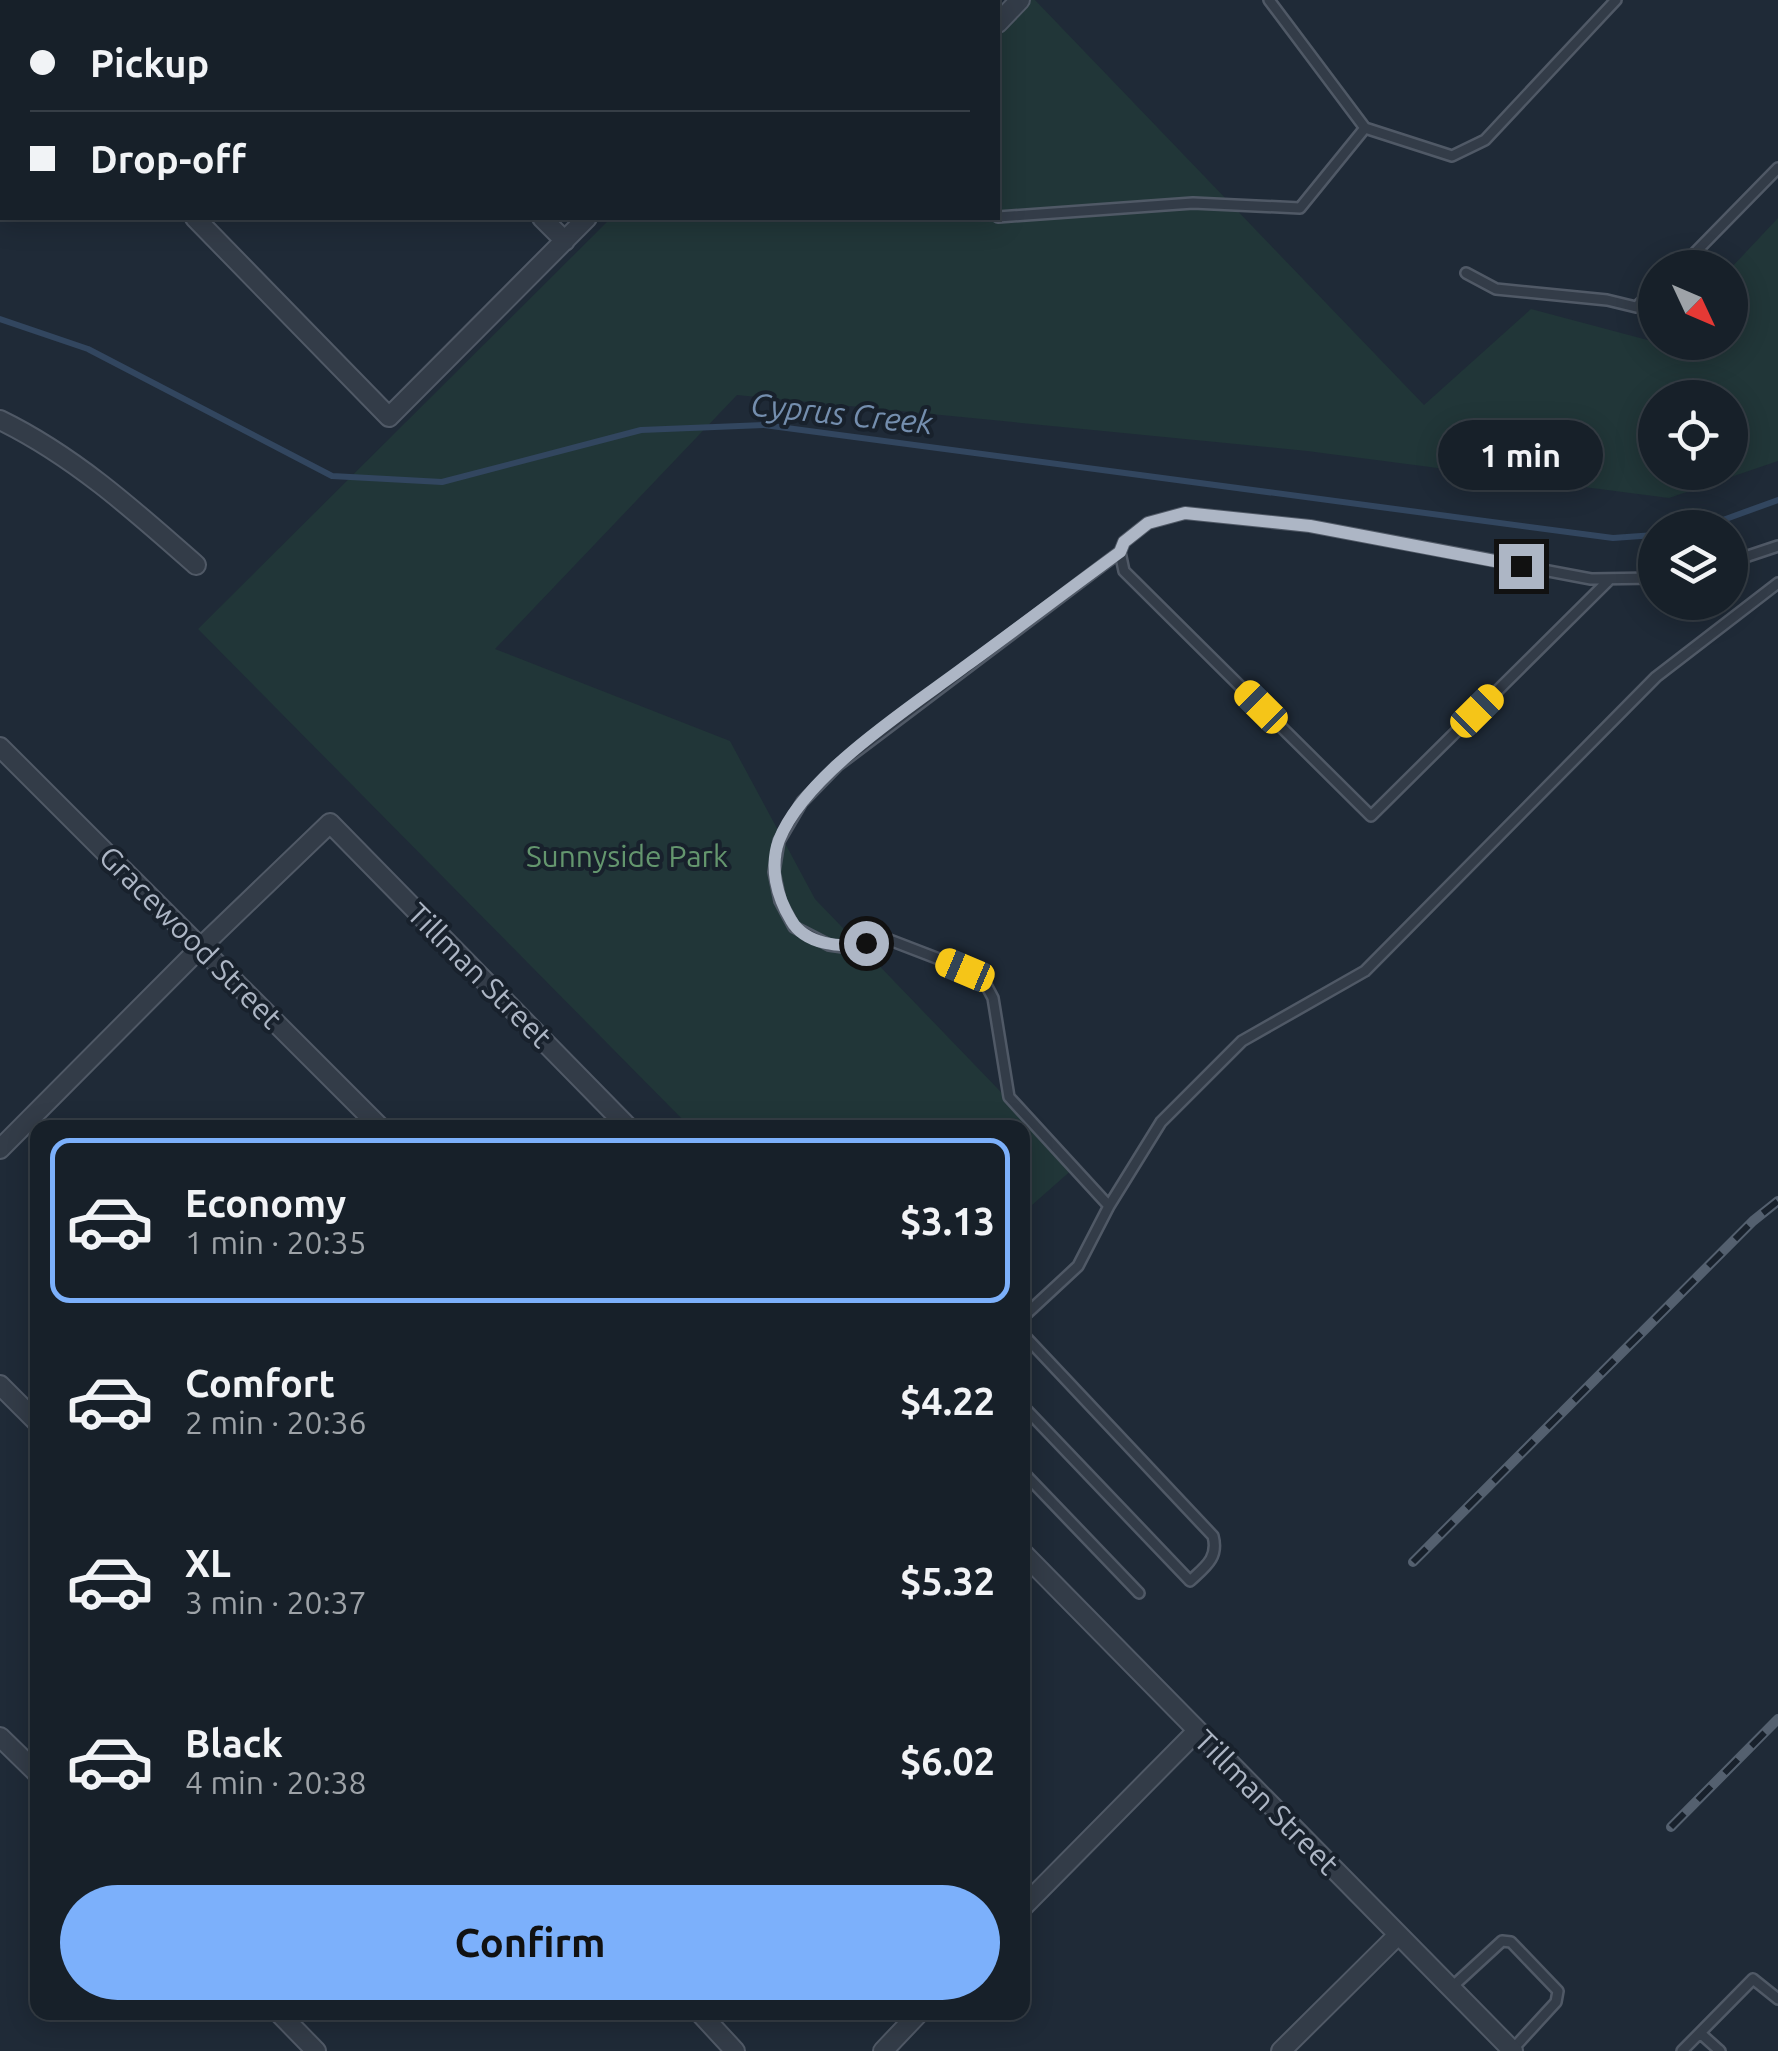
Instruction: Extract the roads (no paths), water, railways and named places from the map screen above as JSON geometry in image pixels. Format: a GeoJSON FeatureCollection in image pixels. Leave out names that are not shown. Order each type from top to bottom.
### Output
{"type":"FeatureCollection","features":[{"type":"Feature","properties":{"kind":"street"},"geometry":{"type":"LineString","coordinates":[[1000,21],[1020,0]]}},
{"type":"Feature","properties":{"kind":"street"},"geometry":{"type":"LineString","coordinates":[[197,220],[389,417],[585,220]]}},
{"type":"Feature","properties":{"kind":"street"},"geometry":{"type":"LineString","coordinates":[[544,220],[565,241]]}},
{"type":"Feature","properties":{"kind":"street"},"geometry":{"type":"LineString","coordinates":[[0,420],[25,432],[111,491],[196,565]]}},
{"type":"Feature","properties":{"kind":"street","name":"Gracewood Street"},"geometry":{"type":"LineString","coordinates":[[0,747],[373,1120]]}},
{"type":"Feature","properties":{"kind":"street","name":"Tillman Street"},"geometry":{"type":"LineString","coordinates":[[202,946],[330,823],[621,1120]]}},
{"type":"Feature","properties":{"kind":"street"},"geometry":{"type":"LineString","coordinates":[[0,1149],[202,946]]}},
{"type":"Feature","properties":{"kind":"street"},"geometry":{"type":"LineString","coordinates":[[0,1385],[30,1415]]}},
{"type":"Feature","properties":{"kind":"street","name":"Tillman Street"},"geometry":{"type":"LineString","coordinates":[[1030,1560],[1512,2050]]}},
{"type":"Feature","properties":{"kind":"street"},"geometry":{"type":"LineString","coordinates":[[1030,1900],[1197,1731]]}},
{"type":"Feature","properties":{"kind":"street"},"geometry":{"type":"LineString","coordinates":[[0,1737],[30,1766]]}},
{"type":"Feature","properties":{"kind":"street"},"geometry":{"type":"LineString","coordinates":[[1281,2051],[1398,1935]]}},
{"type":"Feature","properties":{"kind":"street"},"geometry":{"type":"LineString","coordinates":[[286,2020],[316,2051]]}},
{"type":"Feature","properties":{"kind":"street"},"geometry":{"type":"LineString","coordinates":[[706,2020],[735,2051]]}},
{"type":"Feature","properties":{"kind":"street"},"geometry":{"type":"LineString","coordinates":[[882,2051],[912,2020]]}},
{"type":"Feature","properties":{"kind":"lane"},"geometry":{"type":"LineString","coordinates":[[1269,0],[1365,128],[1452,156],[1485,140],[1616,0]]}},
{"type":"Feature","properties":{"kind":"lane"},"geometry":{"type":"LineString","coordinates":[[1000,218],[1194,203],[1300,208],[1365,128]]}},
{"type":"Feature","properties":{"kind":"lane"},"geometry":{"type":"LineString","coordinates":[[1698,250],[1778,168]]}},
{"type":"Feature","properties":{"kind":"lane"},"geometry":{"type":"LineString","coordinates":[[1466,273],[1496,289],[1638,304]]}},
{"type":"Feature","properties":{"kind":"lane"},"geometry":{"type":"LineString","coordinates":[[1109,1206],[1009,1097],[994,998],[985,983],[965,970],[887,940],[844,947],[828,945],[794,927],[780,902],[774,872],[779,841],[802,802],[837,766],[888,724],[1120,552],[1124,542],[1148,523],[1185,513],[1310,526],[1591,580],[1638,578]]}},
{"type":"Feature","properties":{"kind":"lane"},"geometry":{"type":"LineString","coordinates":[[1748,556],[1778,546]]}},
{"type":"Feature","properties":{"kind":"lane"},"geometry":{"type":"LineString","coordinates":[[1120,552],[1124,571],[1371,816],[1610,579]]}},
{"type":"Feature","properties":{"kind":"lane"},"geometry":{"type":"LineString","coordinates":[[1030,1311],[1078,1266],[1109,1206],[1161,1122],[1242,1041],[1365,971],[1656,677],[1778,584]]}},
{"type":"Feature","properties":{"kind":"lane"},"geometry":{"type":"LineString","coordinates":[[1030,1340],[1213,1536],[1216,1547],[1212,1561],[1190,1581],[1030,1412]]}},
{"type":"Feature","properties":{"kind":"lane"},"geometry":{"type":"LineString","coordinates":[[1030,1480],[1139,1593]]}},
{"type":"Feature","properties":{"kind":"lane"},"geometry":{"type":"LineString","coordinates":[[1451,1988],[1502,1940],[1511,1942],[1558,1990],[1556,2002],[1512,2050]]}},
{"type":"Feature","properties":{"kind":"lane"},"geometry":{"type":"LineString","coordinates":[[1682,2051],[1753,1979],[1778,2000]]}},
{"type":"Feature","properties":{"kind":"lane"},"geometry":{"type":"LineString","coordinates":[[1700,2033],[1720,2051]]}},
{"type":"Feature","properties":{"kind":"waterway","name":"Cyprus Creek"},"geometry":{"type":"LineString","coordinates":[[0,319],[88,349],[332,476],[442,482],[641,430],[764,425],[1613,538],[1638,536]]}},
{"type":"Feature","properties":{"kind":"waterway","name":"Cyprus Creek"},"geometry":{"type":"LineString","coordinates":[[1748,511],[1778,500]]}},
{"type":"Feature","properties":{"kind":"railway"},"geometry":{"type":"LineString","coordinates":[[1413,1562],[1753,1221],[1778,1201]]}},
{"type":"Feature","properties":{"kind":"railway"},"geometry":{"type":"LineString","coordinates":[[1671,1827],[1778,1719]]}},
{"type":"Feature","properties":{"kind":"park label","name":"Sunnyside Park"},"geometry":{"type":"Point","coordinates":[627,856]}}]}
